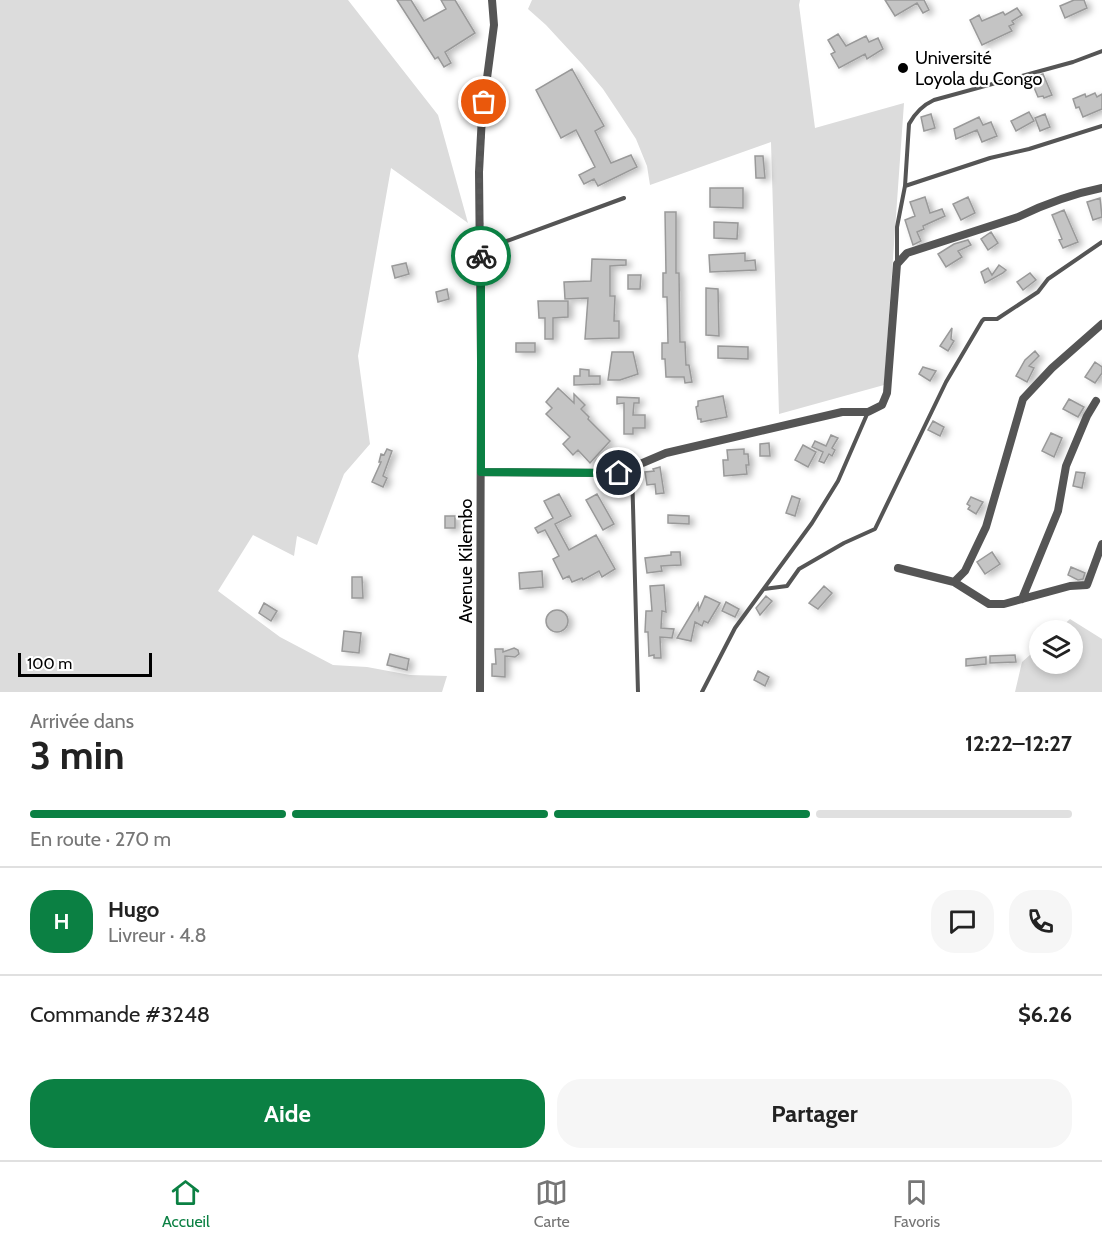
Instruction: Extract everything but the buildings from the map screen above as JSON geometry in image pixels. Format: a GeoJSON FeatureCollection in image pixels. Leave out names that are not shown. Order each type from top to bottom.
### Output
{"type":"FeatureCollection","features":[{"type":"Feature","properties":{"kind":"street","name":"Avenue Kilembo"},"geometry":{"type":"LineString","coordinates":[[480,692],[481,235],[479,172],[482,116],[494,25],[492,0]]}},
{"type":"Feature","properties":{"kind":"street"},"geometry":{"type":"LineString","coordinates":[[481,472],[619,473],[666,453],[842,412],[868,412],[882,405],[887,393],[897,264],[907,254],[1018,218],[1033,209],[1058,200],[1102,188]]}},
{"type":"Feature","properties":{"kind":"street"},"geometry":{"type":"LineString","coordinates":[[954,582],[965,571],[986,527],[1023,399],[1052,368],[1102,324]]}},
{"type":"Feature","properties":{"kind":"street"},"geometry":{"type":"LineString","coordinates":[[1022,599],[1058,511],[1066,466],[1087,416],[1096,401]]}},
{"type":"Feature","properties":{"kind":"street"},"geometry":{"type":"LineString","coordinates":[[898,568],[954,582],[988,604],[1004,604],[1070,586],[1087,585],[1102,545]]}},
{"type":"Feature","properties":{"kind":"lane"},"geometry":{"type":"LineString","coordinates":[[897,264],[897,227],[904,186],[909,124],[913,116],[927,103],[1073,62],[1102,51]]}},
{"type":"Feature","properties":{"kind":"lane"},"geometry":{"type":"LineString","coordinates":[[904,186],[990,158],[1029,149],[1102,126]]}},
{"type":"Feature","properties":{"kind":"lane"},"geometry":{"type":"LineString","coordinates":[[481,235],[504,242],[624,198]]}},
{"type":"Feature","properties":{"kind":"lane"},"geometry":{"type":"LineString","coordinates":[[764,589],[786,586],[800,569],[844,543],[874,529],[946,382],[982,321],[997,319],[1038,292],[1048,279],[1102,242]]}},
{"type":"Feature","properties":{"kind":"lane"},"geometry":{"type":"LineString","coordinates":[[702,692],[735,628],[812,523],[838,482],[868,412]]}},
{"type":"Feature","properties":{"kind":"lane"},"geometry":{"type":"LineString","coordinates":[[632,469],[638,692]]}},
{"type":"Feature","properties":{"kind":"shaded area"},"geometry":{"type":"Polygon","coordinates":[[[0,0],[348,0],[438,115],[468,223],[391,168],[358,356],[370,444],[344,474],[317,545],[297,536],[294,556],[253,535],[218,591],[280,637],[333,665],[367,667],[410,675],[447,676],[442,692],[0,692],[0,0]]]}},
{"type":"Feature","properties":{"kind":"shaded area"},"geometry":{"type":"Polygon","coordinates":[[[532,0],[800,0],[815,128],[904,103],[884,385],[779,414],[771,142],[650,185],[647,166],[636,139],[603,89],[546,25],[528,9],[532,0]]]}},
{"type":"Feature","properties":{"kind":"shaded area"},"geometry":{"type":"Polygon","coordinates":[[[1083,627],[1102,639],[1102,692],[1015,692],[1022,662],[1029,656],[1029,674],[1083,674],[1083,627]]]}},
{"type":"Feature","properties":{"kind":"way so far"},"geometry":{"type":"LineString","coordinates":[[481,256],[479,172],[484,102]]}},
{"type":"Feature","properties":{"kind":"place","name":"Université Loyola du Congo"},"geometry":{"type":"Point","coordinates":[903,68]}},
{"type":"Feature","properties":{"kind":"route"},"geometry":{"type":"LineString","coordinates":[[481,256],[481,472],[619,473]]}}]}
